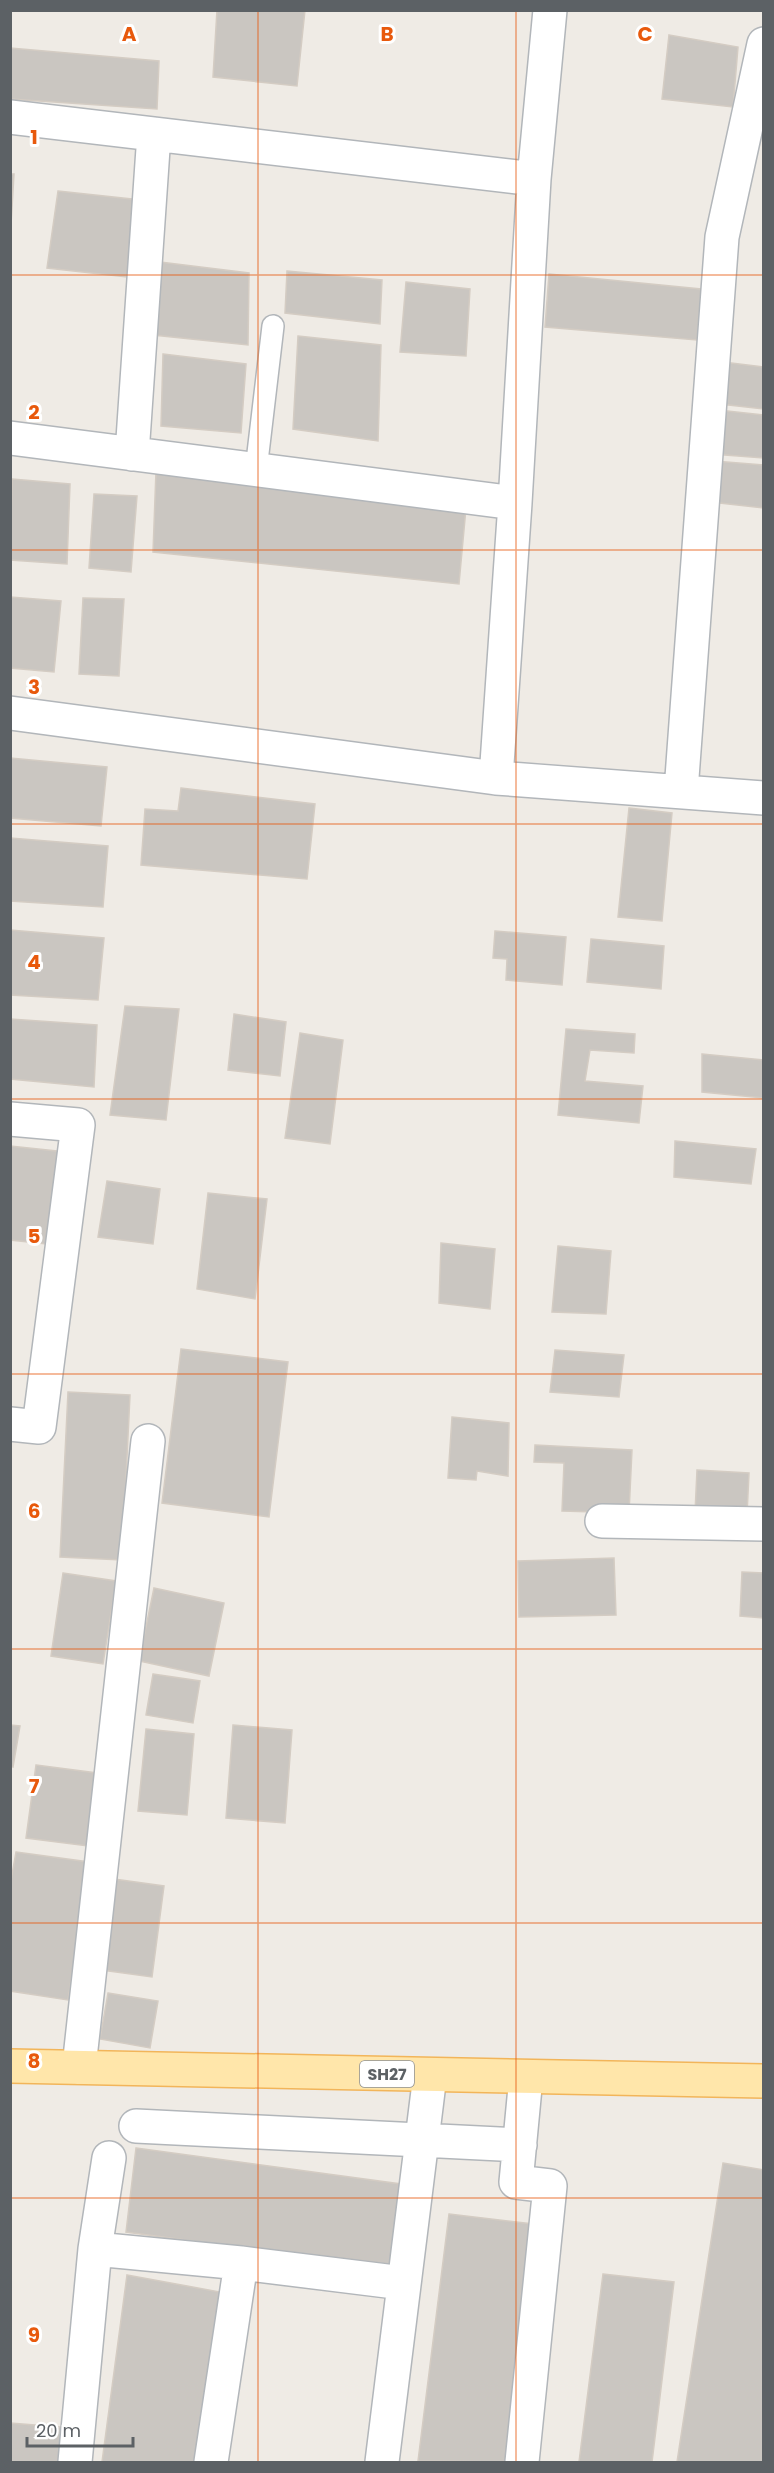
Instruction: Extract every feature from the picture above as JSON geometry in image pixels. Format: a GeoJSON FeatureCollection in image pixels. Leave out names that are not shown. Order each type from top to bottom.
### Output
{"type":"FeatureCollection","features":[{"type":"Feature","properties":{"kind":"main road","name":"SH27"},"geometry":{"type":"LineString","coordinates":[[10,2066],[764,2081]]}},
{"type":"Feature","properties":{"kind":"street"},"geometry":{"type":"LineString","coordinates":[[496,778],[534,179],[550,10]]}},
{"type":"Feature","properties":{"kind":"street"},"geometry":{"type":"LineString","coordinates":[[681,791],[722,237],[764,44]]}},
{"type":"Feature","properties":{"kind":"street"},"geometry":{"type":"LineString","coordinates":[[10,117],[534,179]]}},
{"type":"Feature","properties":{"kind":"street"},"geometry":{"type":"LineString","coordinates":[[132,454],[154,134]]}},
{"type":"Feature","properties":{"kind":"street"},"geometry":{"type":"LineString","coordinates":[[10,438],[515,503]]}},
{"type":"Feature","properties":{"kind":"street"},"geometry":{"type":"LineString","coordinates":[[10,713],[496,778],[764,798]]}},
{"type":"Feature","properties":{"kind":"street"},"geometry":{"type":"LineString","coordinates":[[10,1119],[78,1125],[39,1427],[10,1424]]}},
{"type":"Feature","properties":{"kind":"street"},"geometry":{"type":"LineString","coordinates":[[79,2067],[148,1441]]}},
{"type":"Feature","properties":{"kind":"street"},"geometry":{"type":"LineString","coordinates":[[602,1521],[764,1524]]}},
{"type":"Feature","properties":{"kind":"street"},"geometry":{"type":"LineString","coordinates":[[381,2463],[430,2075]]}},
{"type":"Feature","properties":{"kind":"street"},"geometry":{"type":"LineString","coordinates":[[522,2463],[550,2186],[516,2182],[526,2077]]}},
{"type":"Feature","properties":{"kind":"street"},"geometry":{"type":"LineString","coordinates":[[136,2126],[520,2145]]}},
{"type":"Feature","properties":{"kind":"street"},"geometry":{"type":"LineString","coordinates":[[75,2463],[94,2249],[109,2158]]}},
{"type":"Feature","properties":{"kind":"street"},"geometry":{"type":"LineString","coordinates":[[94,2249],[241,2263],[403,2283]]}},
{"type":"Feature","properties":{"kind":"street"},"geometry":{"type":"LineString","coordinates":[[211,2463],[241,2263]]}},
{"type":"Feature","properties":{"kind":"lane"},"geometry":{"type":"LineString","coordinates":[[256,470],[273,326]]}},
{"type":"Feature","properties":{"kind":"building"},"geometry":{"type":"Polygon","coordinates":[[[217,10],[305,10],[297,86],[213,77],[217,10]]]}},
{"type":"Feature","properties":{"kind":"building"},"geometry":{"type":"Polygon","coordinates":[[[669,35],[738,47],[733,107],[662,99],[669,35]]]}},
{"type":"Feature","properties":{"kind":"building"},"geometry":{"type":"Polygon","coordinates":[[[10,48],[159,61],[157,109],[10,99],[10,48]]]}},
{"type":"Feature","properties":{"kind":"building"},"geometry":{"type":"Polygon","coordinates":[[[10,174],[14,174],[10,241],[10,174]]]}},
{"type":"Feature","properties":{"kind":"building"},"geometry":{"type":"Polygon","coordinates":[[[58,191],[141,200],[136,278],[47,268],[58,191]]]}},
{"type":"Feature","properties":{"kind":"building"},"geometry":{"type":"Polygon","coordinates":[[[160,262],[249,273],[248,345],[153,335],[160,262]]]}},
{"type":"Feature","properties":{"kind":"building"},"geometry":{"type":"Polygon","coordinates":[[[287,271],[382,280],[380,324],[285,313],[287,271]]]}},
{"type":"Feature","properties":{"kind":"building"},"geometry":{"type":"Polygon","coordinates":[[[549,274],[701,289],[697,340],[545,327],[549,274]]]}},
{"type":"Feature","properties":{"kind":"building"},"geometry":{"type":"Polygon","coordinates":[[[406,282],[470,289],[466,356],[400,352],[406,282]]]}},
{"type":"Feature","properties":{"kind":"building"},"geometry":{"type":"Polygon","coordinates":[[[298,336],[381,345],[378,441],[293,429],[298,336]]]}},
{"type":"Feature","properties":{"kind":"building"},"geometry":{"type":"Polygon","coordinates":[[[163,354],[246,364],[241,433],[161,426],[163,354]]]}},
{"type":"Feature","properties":{"kind":"building"},"geometry":{"type":"Polygon","coordinates":[[[723,362],[764,367],[764,409],[720,404],[723,362]]]}},
{"type":"Feature","properties":{"kind":"building"},"geometry":{"type":"Polygon","coordinates":[[[718,410],[764,415],[764,458],[712,454],[718,410]]]}},
{"type":"Feature","properties":{"kind":"building"},"geometry":{"type":"Polygon","coordinates":[[[714,461],[764,465],[764,508],[711,502],[714,461]]]}},
{"type":"Feature","properties":{"kind":"building"},"geometry":{"type":"Polygon","coordinates":[[[156,471],[466,508],[459,584],[153,552],[156,471]]]}},
{"type":"Feature","properties":{"kind":"building"},"geometry":{"type":"Polygon","coordinates":[[[12,479],[70,484],[67,564],[10,560],[12,479]]]}},
{"type":"Feature","properties":{"kind":"building"},"geometry":{"type":"Polygon","coordinates":[[[94,494],[137,496],[131,572],[89,568],[94,494]]]}},
{"type":"Feature","properties":{"kind":"building"},"geometry":{"type":"Polygon","coordinates":[[[10,597],[61,601],[54,672],[10,668],[10,597]]]}},
{"type":"Feature","properties":{"kind":"building"},"geometry":{"type":"Polygon","coordinates":[[[83,598],[124,599],[119,676],[79,674],[83,598]]]}},
{"type":"Feature","properties":{"kind":"building"},"geometry":{"type":"Polygon","coordinates":[[[10,758],[107,767],[101,826],[10,818],[10,758]]]}},
{"type":"Feature","properties":{"kind":"building"},"geometry":{"type":"Polygon","coordinates":[[[181,788],[315,804],[307,879],[141,865],[145,809],[178,811],[181,788]]]}},
{"type":"Feature","properties":{"kind":"building"},"geometry":{"type":"Polygon","coordinates":[[[629,808],[672,813],[662,921],[618,917],[629,808]]]}},
{"type":"Feature","properties":{"kind":"building"},"geometry":{"type":"Polygon","coordinates":[[[10,838],[108,846],[103,907],[10,901],[10,838]]]}},
{"type":"Feature","properties":{"kind":"building"},"geometry":{"type":"Polygon","coordinates":[[[10,930],[104,938],[98,1000],[10,995],[10,930]]]}},
{"type":"Feature","properties":{"kind":"building"},"geometry":{"type":"Polygon","coordinates":[[[495,931],[566,937],[562,985],[506,980],[507,959],[493,958],[495,931]]]}},
{"type":"Feature","properties":{"kind":"building"},"geometry":{"type":"Polygon","coordinates":[[[591,939],[664,946],[661,989],[587,982],[591,939]]]}},
{"type":"Feature","properties":{"kind":"building"},"geometry":{"type":"Polygon","coordinates":[[[125,1006],[179,1009],[166,1120],[110,1115],[125,1006]]]}},
{"type":"Feature","properties":{"kind":"building"},"geometry":{"type":"Polygon","coordinates":[[[234,1014],[286,1022],[280,1076],[228,1070],[234,1014]]]}},
{"type":"Feature","properties":{"kind":"building"},"geometry":{"type":"Polygon","coordinates":[[[10,1019],[97,1025],[94,1087],[10,1079],[10,1019]]]}},
{"type":"Feature","properties":{"kind":"building"},"geometry":{"type":"Polygon","coordinates":[[[566,1029],[635,1034],[634,1053],[590,1050],[585,1081],[643,1086],[639,1123],[558,1115],[566,1029]]]}},
{"type":"Feature","properties":{"kind":"building"},"geometry":{"type":"Polygon","coordinates":[[[300,1033],[343,1040],[330,1144],[285,1138],[300,1033]]]}},
{"type":"Feature","properties":{"kind":"building"},"geometry":{"type":"Polygon","coordinates":[[[702,1054],[764,1060],[764,1098],[702,1092],[702,1054]]]}},
{"type":"Feature","properties":{"kind":"building"},"geometry":{"type":"Polygon","coordinates":[[[675,1141],[756,1149],[751,1184],[674,1177],[675,1141]]]}},
{"type":"Feature","properties":{"kind":"building"},"geometry":{"type":"Polygon","coordinates":[[[10,1146],[66,1152],[56,1245],[10,1240],[10,1146]]]}},
{"type":"Feature","properties":{"kind":"building"},"geometry":{"type":"Polygon","coordinates":[[[107,1181],[160,1189],[153,1244],[98,1237],[107,1181]]]}},
{"type":"Feature","properties":{"kind":"building"},"geometry":{"type":"Polygon","coordinates":[[[208,1193],[267,1199],[255,1299],[197,1289],[208,1193]]]}},
{"type":"Feature","properties":{"kind":"building"},"geometry":{"type":"Polygon","coordinates":[[[441,1243],[495,1249],[490,1309],[439,1303],[441,1243]]]}},
{"type":"Feature","properties":{"kind":"building"},"geometry":{"type":"Polygon","coordinates":[[[558,1246],[611,1251],[606,1314],[552,1312],[558,1246]]]}},
{"type":"Feature","properties":{"kind":"building"},"geometry":{"type":"Polygon","coordinates":[[[181,1349],[288,1362],[269,1517],[162,1503],[181,1349]]]}},
{"type":"Feature","properties":{"kind":"building"},"geometry":{"type":"Polygon","coordinates":[[[555,1350],[624,1355],[619,1397],[550,1392],[555,1350]]]}},
{"type":"Feature","properties":{"kind":"building"},"geometry":{"type":"Polygon","coordinates":[[[68,1392],[130,1395],[122,1560],[60,1557],[68,1392]]]}},
{"type":"Feature","properties":{"kind":"building"},"geometry":{"type":"Polygon","coordinates":[[[452,1417],[509,1423],[508,1476],[477,1471],[476,1480],[448,1478],[452,1417]]]}},
{"type":"Feature","properties":{"kind":"building"},"geometry":{"type":"Polygon","coordinates":[[[535,1445],[632,1450],[629,1513],[562,1511],[564,1463],[534,1462],[535,1445]]]}},
{"type":"Feature","properties":{"kind":"building"},"geometry":{"type":"Polygon","coordinates":[[[697,1470],[749,1473],[747,1515],[695,1513],[697,1470]]]}},
{"type":"Feature","properties":{"kind":"building"},"geometry":{"type":"Polygon","coordinates":[[[614,1558],[616,1615],[519,1617],[518,1561],[614,1558]]]}},
{"type":"Feature","properties":{"kind":"building"},"geometry":{"type":"Polygon","coordinates":[[[742,1572],[764,1573],[764,1618],[740,1616],[742,1572]]]}},
{"type":"Feature","properties":{"kind":"building"},"geometry":{"type":"Polygon","coordinates":[[[63,1573],[116,1581],[103,1664],[51,1656],[63,1573]]]}},
{"type":"Feature","properties":{"kind":"building"},"geometry":{"type":"Polygon","coordinates":[[[154,1588],[224,1603],[209,1676],[139,1661],[154,1588]]]}},
{"type":"Feature","properties":{"kind":"building"},"geometry":{"type":"Polygon","coordinates":[[[153,1674],[200,1681],[193,1723],[146,1715],[153,1674]]]}},
{"type":"Feature","properties":{"kind":"building"},"geometry":{"type":"Polygon","coordinates":[[[10,1725],[20,1726],[13,1767],[10,1766],[10,1725]]]}},
{"type":"Feature","properties":{"kind":"building"},"geometry":{"type":"Polygon","coordinates":[[[233,1725],[292,1730],[285,1823],[226,1818],[233,1725]]]}},
{"type":"Feature","properties":{"kind":"building"},"geometry":{"type":"Polygon","coordinates":[[[146,1729],[194,1734],[187,1815],[138,1811],[146,1729]]]}},
{"type":"Feature","properties":{"kind":"building"},"geometry":{"type":"Polygon","coordinates":[[[36,1765],[97,1773],[88,1846],[26,1838],[36,1765]]]}},
{"type":"Feature","properties":{"kind":"building"},"geometry":{"type":"Polygon","coordinates":[[[16,1852],[89,1862],[68,2000],[10,1991],[10,1886],[16,1852]]]}},
{"type":"Feature","properties":{"kind":"building"},"geometry":{"type":"Polygon","coordinates":[[[114,1879],[164,1886],[152,1977],[102,1970],[114,1879]]]}},
{"type":"Feature","properties":{"kind":"building"},"geometry":{"type":"Polygon","coordinates":[[[108,1993],[158,2001],[150,2048],[100,2039],[108,1993]]]}},
{"type":"Feature","properties":{"kind":"building"},"geometry":{"type":"Polygon","coordinates":[[[136,2148],[401,2184],[394,2268],[126,2232],[136,2148]]]}},
{"type":"Feature","properties":{"kind":"building"},"geometry":{"type":"Polygon","coordinates":[[[723,2163],[764,2170],[764,2462],[677,2462],[723,2163]]]}},
{"type":"Feature","properties":{"kind":"building"},"geometry":{"type":"Polygon","coordinates":[[[449,2214],[533,2224],[508,2462],[418,2461],[449,2214]]]}},
{"type":"Feature","properties":{"kind":"building"},"geometry":{"type":"Polygon","coordinates":[[[603,2274],[674,2282],[652,2462],[579,2462],[603,2274]]]}},
{"type":"Feature","properties":{"kind":"building"},"geometry":{"type":"Polygon","coordinates":[[[127,2275],[220,2292],[194,2462],[102,2462],[127,2275]]]}},
{"type":"Feature","properties":{"kind":"building"},"geometry":{"type":"Polygon","coordinates":[[[10,2423],[72,2428],[70,2462],[10,2462],[10,2423]]]}}]}
